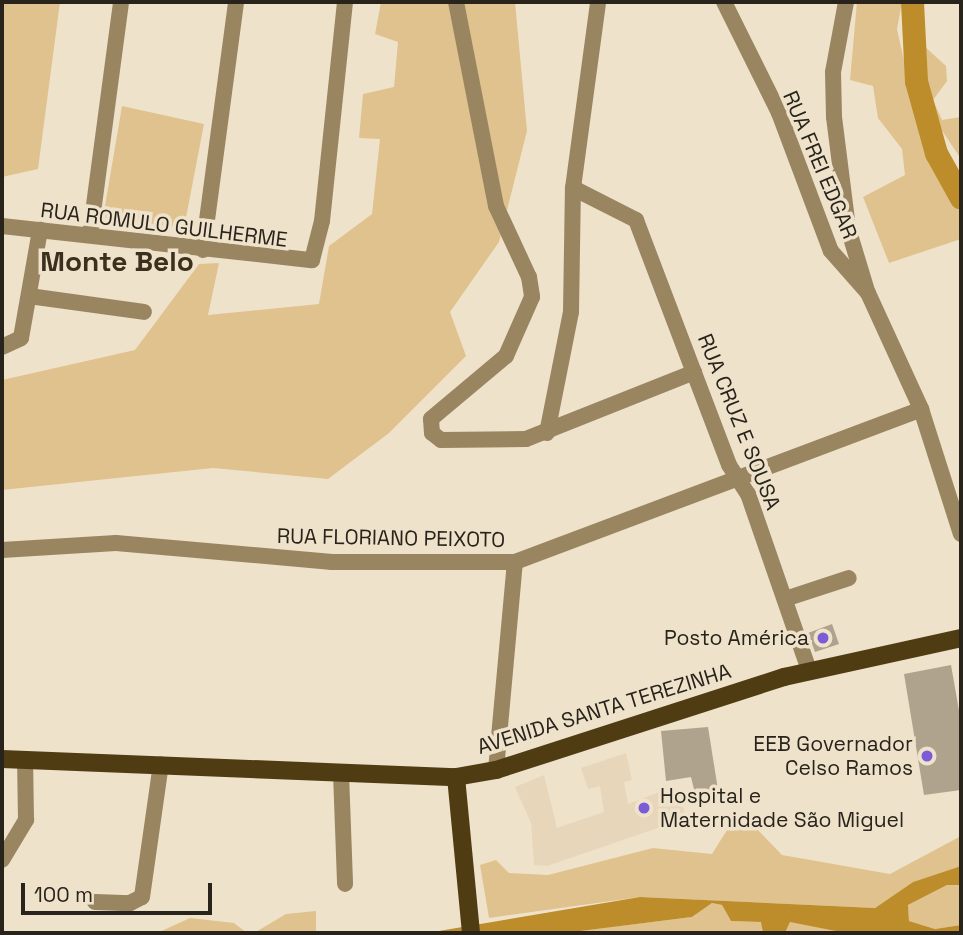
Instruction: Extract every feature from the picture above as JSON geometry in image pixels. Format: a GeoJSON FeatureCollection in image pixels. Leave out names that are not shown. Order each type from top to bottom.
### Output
{"type":"FeatureCollection","features":[{"type":"Feature","properties":{"kind":"main road","name":"AVENIDA SANTA TEREZINHA"},"geometry":{"type":"LineString","coordinates":[[2,759],[456,777],[496,770],[809,670],[961,638]]}},
{"type":"Feature","properties":{"kind":"main road"},"geometry":{"type":"LineString","coordinates":[[456,777],[471,933]]}},
{"type":"Feature","properties":{"kind":"street"},"geometry":{"type":"LineString","coordinates":[[90,235],[121,2]]}},
{"type":"Feature","properties":{"kind":"street"},"geometry":{"type":"LineString","coordinates":[[203,250],[236,2]]}},
{"type":"Feature","properties":{"kind":"street","name":"RUA ROMULO GUILHERME"},"geometry":{"type":"LineString","coordinates":[[2,226],[303,263],[317,253],[345,2]]}},
{"type":"Feature","properties":{"kind":"street"},"geometry":{"type":"LineString","coordinates":[[456,2],[496,206],[529,277],[532,297],[506,356],[429,426],[441,440],[547,433],[694,372]]}},
{"type":"Feature","properties":{"kind":"street"},"geometry":{"type":"LineString","coordinates":[[547,433],[571,312],[573,188],[598,2]]}},
{"type":"Feature","properties":{"kind":"street","name":"RUA FREI EDGAR"},"geometry":{"type":"LineString","coordinates":[[724,2],[779,113],[831,251],[867,293],[921,409],[961,534]]}},
{"type":"Feature","properties":{"kind":"street"},"geometry":{"type":"LineString","coordinates":[[846,2],[833,72],[838,170],[867,293]]}},
{"type":"Feature","properties":{"kind":"street","name":"RUA CRUZ E SOUSA"},"geometry":{"type":"LineString","coordinates":[[573,188],[636,220],[785,599],[809,670]]}},
{"type":"Feature","properties":{"kind":"street"},"geometry":{"type":"LineString","coordinates":[[2,347],[21,338],[40,230]]}},
{"type":"Feature","properties":{"kind":"street"},"geometry":{"type":"LineString","coordinates":[[29,296],[144,312]]}},
{"type":"Feature","properties":{"kind":"street","name":"RUA FLORIANO PEIXOTO"},"geometry":{"type":"LineString","coordinates":[[2,550],[116,543],[332,562],[515,562],[738,481],[921,409]]}},
{"type":"Feature","properties":{"kind":"street"},"geometry":{"type":"LineString","coordinates":[[496,770],[515,562]]}},
{"type":"Feature","properties":{"kind":"street"},"geometry":{"type":"LineString","coordinates":[[785,599],[849,578]]}},
{"type":"Feature","properties":{"kind":"street"},"geometry":{"type":"LineString","coordinates":[[2,860],[26,820],[25,760]]}},
{"type":"Feature","properties":{"kind":"street"},"geometry":{"type":"LineString","coordinates":[[95,902],[130,903],[142,897],[161,764]]}},
{"type":"Feature","properties":{"kind":"street"},"geometry":{"type":"LineString","coordinates":[[341,773],[345,884]]}},
{"type":"Feature","properties":{"kind":"shaded area"},"geometry":{"type":"Polygon","coordinates":[[[2,2],[60,2],[38,169],[2,177],[2,2]]]}},
{"type":"Feature","properties":{"kind":"shaded area"},"geometry":{"type":"Polygon","coordinates":[[[381,2],[515,2],[527,131],[499,242],[450,312],[466,356],[389,433],[328,479],[213,468],[2,490],[2,380],[135,350],[199,264],[219,263],[208,315],[319,304],[329,246],[372,214],[380,139],[359,138],[363,94],[394,87],[398,42],[375,34],[381,2]]]}},
{"type":"Feature","properties":{"kind":"shaded area"},"geometry":{"type":"Polygon","coordinates":[[[857,2],[902,2],[897,29],[909,83],[947,186],[961,204],[961,239],[889,263],[863,197],[905,175],[902,149],[878,118],[873,86],[850,80],[857,2]]]}},
{"type":"Feature","properties":{"kind":"shaded area"},"geometry":{"type":"Polygon","coordinates":[[[917,2],[924,2],[923,45],[946,66],[947,81],[933,100],[942,120],[961,117],[961,159],[929,111],[920,77],[917,2]]]}},
{"type":"Feature","properties":{"kind":"shaded area"},"geometry":{"type":"Polygon","coordinates":[[[122,106],[204,124],[184,228],[103,218],[122,106]]]}},
{"type":"Feature","properties":{"kind":"shaded area","name":"Hospital e Maternidade São Miguel"},"geometry":{"type":"Polygon","coordinates":[[[626,753],[632,780],[624,782],[628,804],[675,786],[687,818],[547,866],[534,865],[531,823],[515,787],[544,775],[557,828],[604,812],[600,786],[588,789],[581,768],[626,753]]]}},
{"type":"Feature","properties":{"kind":"shaded area"},"geometry":{"type":"Polygon","coordinates":[[[756,828],[782,855],[890,874],[961,836],[961,866],[913,882],[875,908],[640,897],[489,918],[480,865],[496,860],[509,873],[548,875],[653,848],[712,854],[727,830],[756,828]]]}},
{"type":"Feature","properties":{"kind":"shaded area"},"geometry":{"type":"Polygon","coordinates":[[[961,866],[961,885],[947,885],[908,905],[909,921],[935,929],[961,925],[961,933],[846,933],[790,922],[785,933],[763,933],[761,922],[731,921],[722,905],[712,903],[692,917],[565,933],[427,933],[640,897],[875,908],[913,882],[961,866]]]}},
{"type":"Feature","properties":{"kind":"shaded area"},"geometry":{"type":"Polygon","coordinates":[[[947,885],[961,885],[961,925],[935,929],[909,921],[908,905],[947,885]]]}},
{"type":"Feature","properties":{"kind":"shaded area"},"geometry":{"type":"Polygon","coordinates":[[[712,903],[722,905],[731,921],[761,922],[766,931],[565,933],[692,917],[712,903]]]}},
{"type":"Feature","properties":{"kind":"shaded area"},"geometry":{"type":"Polygon","coordinates":[[[316,911],[316,933],[254,933],[286,914],[316,911]]]}},
{"type":"Feature","properties":{"kind":"shaded area"},"geometry":{"type":"Polygon","coordinates":[[[190,918],[234,923],[247,933],[157,933],[190,918]]]}},
{"type":"Feature","properties":{"kind":"shaded area"},"geometry":{"type":"Polygon","coordinates":[[[790,922],[836,927],[846,933],[785,933],[790,922]]]}},
{"type":"Feature","properties":{"kind":"building","name":"Posto América"},"geometry":{"type":"Polygon","coordinates":[[[832,624],[839,644],[815,652],[808,633],[832,624]]]}},
{"type":"Feature","properties":{"kind":"building","name":"EEB Governador Celso Ramos"},"geometry":{"type":"Polygon","coordinates":[[[951,665],[961,722],[961,790],[924,795],[904,674],[951,665]]]}},
{"type":"Feature","properties":{"kind":"building"},"geometry":{"type":"Polygon","coordinates":[[[708,727],[719,796],[698,806],[691,777],[666,781],[661,731],[708,727]]]}},
{"type":"Feature","properties":{"kind":"waterway"},"geometry":{"type":"LineString","coordinates":[[912,2],[916,81],[936,153],[961,198]]}},
{"type":"Feature","properties":{"kind":"place","name":"Posto América"},"geometry":{"type":"Point","coordinates":[823,638]}},
{"type":"Feature","properties":{"kind":"place","name":"EEB Governador Celso Ramos"},"geometry":{"type":"Point","coordinates":[927,756]}},
{"type":"Feature","properties":{"kind":"place","name":"Hospital e Maternidade São Miguel"},"geometry":{"type":"Point","coordinates":[644,808]}},
{"type":"Feature","properties":{"kind":"district","name":"Monte Belo"},"geometry":{"type":"Point","coordinates":[117,261]}}]}
